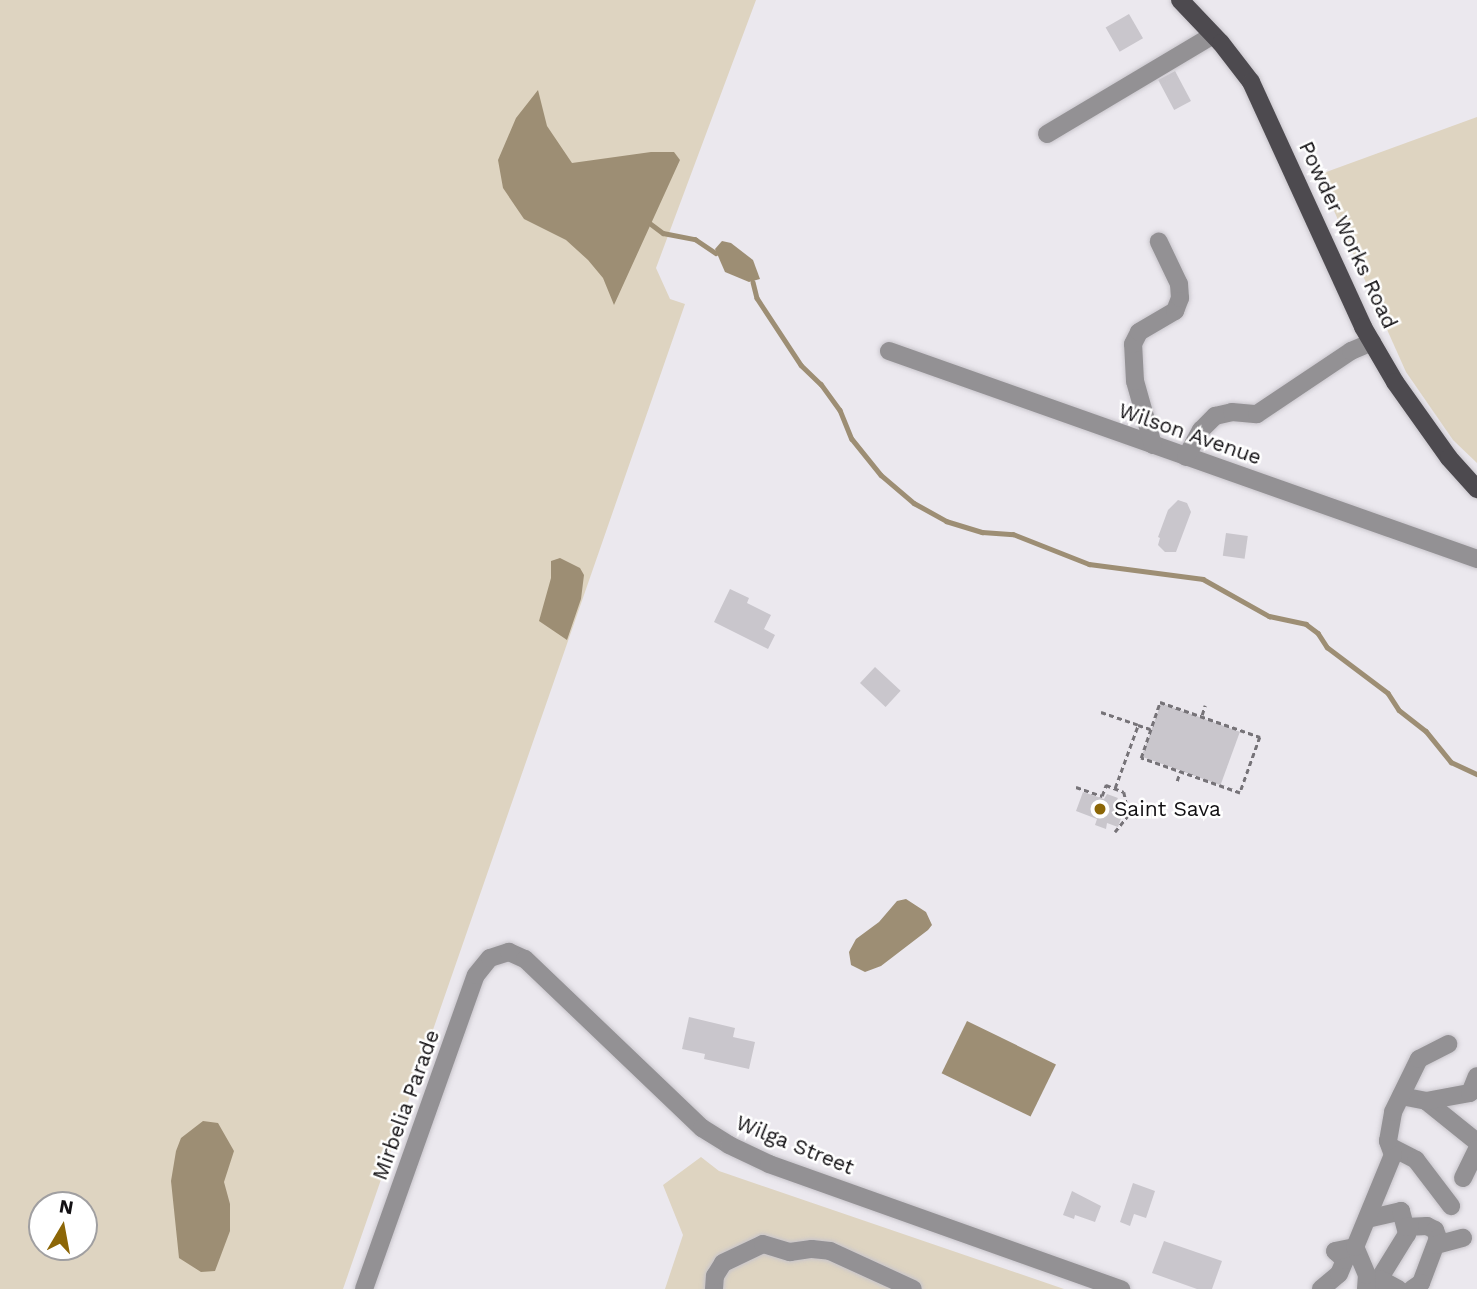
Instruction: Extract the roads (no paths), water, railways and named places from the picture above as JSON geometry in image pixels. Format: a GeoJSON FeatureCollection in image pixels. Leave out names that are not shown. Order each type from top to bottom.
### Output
{"type":"FeatureCollection","features":[{"type":"Feature","properties":{"kind":"main road","name":"Powder Works Road"},"geometry":{"type":"LineString","coordinates":[[1180,0],[1251,82],[1372,342],[1395,382],[1441,447],[1477,489]]}},
{"type":"Feature","properties":{"kind":"street"},"geometry":{"type":"LineString","coordinates":[[1047,134],[1213,35]]}},
{"type":"Feature","properties":{"kind":"street"},"geometry":{"type":"LineString","coordinates":[[1153,445],[1135,381],[1133,344],[1139,332],[1175,311],[1180,298],[1179,284],[1159,242]]}},
{"type":"Feature","properties":{"kind":"street"},"geometry":{"type":"LineString","coordinates":[[1186,457],[1201,430],[1214,416],[1232,412],[1257,414],[1351,351],[1372,342]]}},
{"type":"Feature","properties":{"kind":"street","name":"Wilson Avenue"},"geometry":{"type":"LineString","coordinates":[[889,351],[1477,559]]}},
{"type":"Feature","properties":{"kind":"street","name":"Mirbelia Parade"},"geometry":{"type":"LineString","coordinates":[[365,1289],[476,975],[490,958],[509,952]]}},
{"type":"Feature","properties":{"kind":"street","name":"Wilga Street"},"geometry":{"type":"LineString","coordinates":[[509,952],[525,959],[702,1128],[729,1145],[769,1164],[1121,1289]]}},
{"type":"Feature","properties":{"kind":"street"},"geometry":{"type":"LineString","coordinates":[[1373,1286],[1355,1247],[1393,1155],[1388,1140],[1393,1112],[1419,1059],[1448,1044]]}},
{"type":"Feature","properties":{"kind":"street"},"geometry":{"type":"LineString","coordinates":[[1401,1096],[1426,1101],[1470,1093],[1477,1076]]}},
{"type":"Feature","properties":{"kind":"street"},"geometry":{"type":"LineString","coordinates":[[1426,1101],[1477,1142]]}},
{"type":"Feature","properties":{"kind":"street"},"geometry":{"type":"LineString","coordinates":[[1391,1147],[1416,1160],[1451,1206]]}},
{"type":"Feature","properties":{"kind":"street"},"geometry":{"type":"LineString","coordinates":[[1462,1178],[1477,1149]]}},
{"type":"Feature","properties":{"kind":"street"},"geometry":{"type":"LineString","coordinates":[[1367,1219],[1401,1211],[1407,1234],[1373,1286]]}},
{"type":"Feature","properties":{"kind":"street"},"geometry":{"type":"LineString","coordinates":[[1406,1227],[1427,1226],[1435,1230],[1436,1245],[1421,1283],[1412,1289]]}},
{"type":"Feature","properties":{"kind":"street"},"geometry":{"type":"LineString","coordinates":[[1436,1245],[1463,1238]]}},
{"type":"Feature","properties":{"kind":"street"},"geometry":{"type":"LineString","coordinates":[[714,1289],[715,1276],[723,1263],[763,1244],[790,1252],[821,1249],[830,1251],[913,1289]]}},
{"type":"Feature","properties":{"kind":"street"},"geometry":{"type":"LineString","coordinates":[[1321,1289],[1339,1274],[1345,1260],[1335,1251],[1355,1247]]}},
{"type":"Feature","properties":{"kind":"street"},"geometry":{"type":"LineString","coordinates":[[1373,1286],[1398,1289]]}},
{"type":"Feature","properties":{"kind":"waterway"},"geometry":{"type":"LineString","coordinates":[[651,224],[663,233],[695,239],[716,253]]}},
{"type":"Feature","properties":{"kind":"waterway"},"geometry":{"type":"LineString","coordinates":[[753,282],[757,298],[801,365],[821,384],[840,410],[852,439],[881,475],[914,503],[946,521],[982,532],[1013,534],[1089,564],[1203,579],[1269,616],[1306,624],[1318,633],[1327,647],[1388,693],[1399,710],[1426,731],[1451,762],[1477,774]]}},
{"type":"Feature","properties":{"kind":"place","name":"Saint Sava"},"geometry":{"type":"Point","coordinates":[1100,809]}}]}
